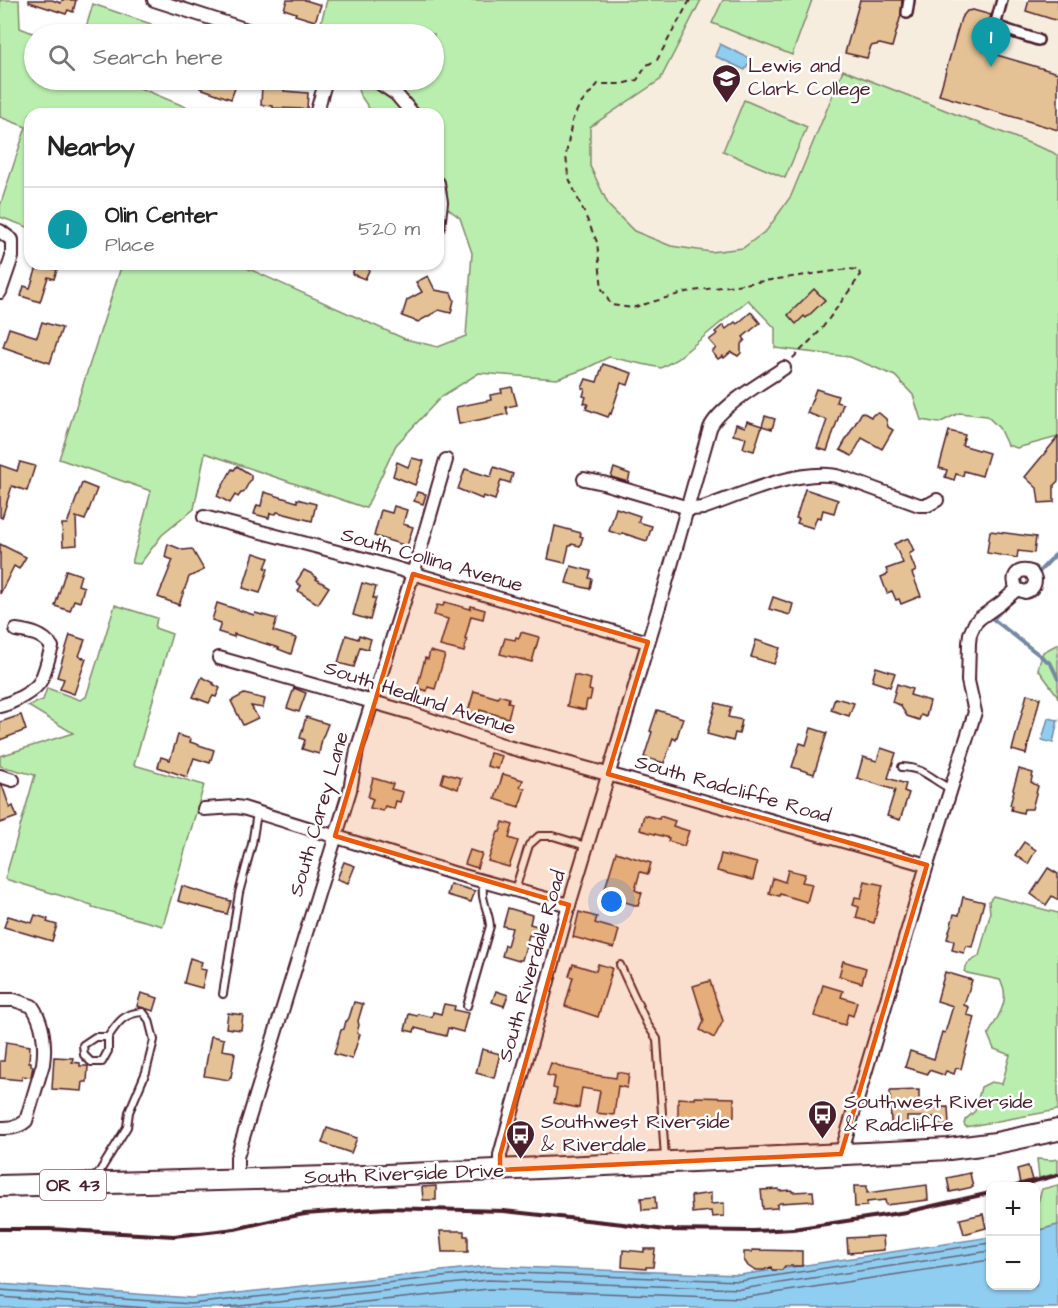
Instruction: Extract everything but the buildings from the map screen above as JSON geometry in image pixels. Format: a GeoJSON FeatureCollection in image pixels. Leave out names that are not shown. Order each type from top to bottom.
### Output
{"type":"FeatureCollection","features":[{"type":"Feature","properties":{"kind":"main road","name":"South Riverside Drive"},"geometry":{"type":"LineString","coordinates":[[0,1186],[500,1170],[949,1149],[996,1143],[1058,1130]]}},
{"type":"Feature","properties":{"kind":"street"},"geometry":{"type":"LineString","coordinates":[[154,0],[229,24]]}},
{"type":"Feature","properties":{"kind":"street"},"geometry":{"type":"LineString","coordinates":[[907,13],[909,0]]}},
{"type":"Feature","properties":{"kind":"street"},"geometry":{"type":"LineString","coordinates":[[1002,0],[995,26],[1038,40]]}},
{"type":"Feature","properties":{"kind":"street"},"geometry":{"type":"LineString","coordinates":[[318,108],[323,90]]}},
{"type":"Feature","properties":{"kind":"street"},"geometry":{"type":"LineString","coordinates":[[390,90],[408,108]]}},
{"type":"Feature","properties":{"kind":"street"},"geometry":{"type":"LineString","coordinates":[[0,231],[12,240],[12,258],[0,292]]}},
{"type":"Feature","properties":{"kind":"street","name":"South Radcliffe Road"},"geometry":{"type":"LineString","coordinates":[[784,368],[723,410],[713,422],[608,774],[927,865]]}},
{"type":"Feature","properties":{"kind":"street","name":"South Carey Lane"},"geometry":{"type":"LineString","coordinates":[[237,1180],[237,1157],[350,790],[357,750],[446,460]]}},
{"type":"Feature","properties":{"kind":"street"},"geometry":{"type":"LineString","coordinates":[[584,479],[696,510],[784,480],[822,475],[848,479],[919,505],[928,505],[938,500]]}},
{"type":"Feature","properties":{"kind":"street","name":"South Collina Avenue"},"geometry":{"type":"LineString","coordinates":[[204,517],[364,559],[648,642]]}},
{"type":"Feature","properties":{"kind":"street"},"geometry":{"type":"LineString","coordinates":[[841,1154],[975,712],[968,681],[970,634],[980,618],[1017,589]]}},
{"type":"Feature","properties":{"kind":"street"},"geometry":{"type":"LineString","coordinates":[[0,706],[10,703],[40,682],[52,647],[41,636],[16,630]]}},
{"type":"Feature","properties":{"kind":"street","name":"South Hedlund Avenue"},"geometry":{"type":"LineString","coordinates":[[219,658],[372,701],[508,747],[608,774]]}},
{"type":"Feature","properties":{"kind":"street","name":"South Riverdale Road"},"geometry":{"type":"LineString","coordinates":[[500,1170],[500,1155],[608,774]]}},
{"type":"Feature","properties":{"kind":"street"},"geometry":{"type":"LineString","coordinates":[[0,776],[13,780]]}},
{"type":"Feature","properties":{"kind":"street"},"geometry":{"type":"LineString","coordinates":[[204,809],[236,807],[257,812],[569,905]]}},
{"type":"Feature","properties":{"kind":"street"},"geometry":{"type":"LineString","coordinates":[[0,1000],[14,1000],[32,1006],[40,1022],[44,1054],[26,1121],[20,1126],[0,1128]]}},
{"type":"Feature","properties":{"kind":"lane"},"geometry":{"type":"LineString","coordinates":[[902,767],[924,772],[951,790]]}},
{"type":"Feature","properties":{"kind":"lane"},"geometry":{"type":"LineString","coordinates":[[223,994],[239,893],[252,844],[257,812]]}},
{"type":"Feature","properties":{"kind":"lane"},"geometry":{"type":"LineString","coordinates":[[515,890],[529,845],[539,836],[553,836],[586,846]]}},
{"type":"Feature","properties":{"kind":"lane"},"geometry":{"type":"LineString","coordinates":[[466,1006],[490,926],[482,894],[484,881]]}},
{"type":"Feature","properties":{"kind":"lane"},"geometry":{"type":"LineString","coordinates":[[620,965],[647,1024],[657,1039],[665,1162]]}},
{"type":"Feature","properties":{"kind":"lane"},"geometry":{"type":"LineString","coordinates":[[92,1184],[126,1127],[129,1112],[146,1072],[154,1040],[143,1012],[134,1012],[120,1020],[108,1037],[108,1051],[102,1062],[91,1062],[84,1055],[83,1045],[95,1037],[108,1037]]}},
{"type":"Feature","properties":{"kind":"path"},"geometry":{"type":"LineString","coordinates":[[690,0],[657,60],[647,65],[636,80],[621,84],[598,84],[579,106],[572,122],[566,155],[568,176],[597,242],[602,289],[611,305],[632,308],[686,292],[849,269],[859,270],[860,276],[829,320],[784,368]]}},
{"type":"Feature","properties":{"kind":"highlighted area"},"geometry":{"type":"Polygon","coordinates":[[[413,574],[648,642],[608,774],[927,865],[841,1154],[500,1170],[500,1155],[569,905],[335,836],[413,574]]]}},
{"type":"Feature","properties":{"kind":"shaded area","name":"Lewis and Clark College"},"geometry":{"type":"Polygon","coordinates":[[[701,0],[1058,0],[1058,156],[843,70],[791,196],[767,230],[743,248],[711,252],[671,246],[634,231],[609,206],[590,166],[590,127],[660,80],[701,0]]]}},
{"type":"Feature","properties":{"kind":"green space"},"geometry":{"type":"Polygon","coordinates":[[[0,0],[19,0],[20,28],[24,30],[24,90],[145,90],[188,108],[24,108],[24,126],[0,117],[0,0]]]}},
{"type":"Feature","properties":{"kind":"green space"},"geometry":{"type":"Polygon","coordinates":[[[327,0],[701,0],[660,80],[590,127],[590,166],[609,206],[634,231],[671,246],[711,252],[743,248],[767,230],[791,196],[843,70],[1052,152],[1058,156],[1058,437],[1017,448],[1007,445],[999,428],[987,416],[959,413],[939,423],[921,420],[913,395],[895,376],[850,357],[775,348],[775,328],[748,300],[677,359],[661,368],[609,357],[557,379],[479,373],[442,396],[396,445],[366,508],[205,453],[194,509],[162,535],[140,564],[132,563],[151,491],[59,459],[120,270],[251,270],[405,339],[438,347],[466,336],[472,253],[460,218],[444,206],[444,108],[369,108],[358,90],[444,90],[444,24],[321,24],[327,0]]]}},
{"type":"Feature","properties":{"kind":"green space"},"geometry":{"type":"Polygon","coordinates":[[[723,0],[812,0],[792,55],[712,23],[723,0]]]}},
{"type":"Feature","properties":{"kind":"green space"},"geometry":{"type":"Polygon","coordinates":[[[93,4],[151,24],[87,24],[93,4]]]}},
{"type":"Feature","properties":{"kind":"green space"},"geometry":{"type":"Polygon","coordinates":[[[744,100],[807,127],[785,178],[723,151],[744,100]]]}},
{"type":"Feature","properties":{"kind":"green space"},"geometry":{"type":"Polygon","coordinates":[[[24,133],[24,226],[0,217],[0,206],[24,133]]]}},
{"type":"Feature","properties":{"kind":"green space"},"geometry":{"type":"Polygon","coordinates":[[[115,605],[157,618],[155,628],[172,634],[134,765],[204,785],[163,926],[92,907],[92,905],[5,879],[35,775],[0,766],[0,756],[73,733],[28,706],[43,700],[47,688],[80,700],[86,697],[115,605]]]}},
{"type":"Feature","properties":{"kind":"green space"},"geometry":{"type":"Polygon","coordinates":[[[1058,644],[1058,699],[1038,669],[1043,652],[1058,644]]]}},
{"type":"Feature","properties":{"kind":"green space"},"geometry":{"type":"Polygon","coordinates":[[[993,896],[1058,913],[1058,1110],[966,1127],[965,1120],[975,1111],[981,1087],[991,1082],[1002,1084],[1010,1055],[994,1049],[988,1035],[1004,1001],[1000,980],[964,971],[968,963],[979,956],[990,915],[989,901],[993,896]]]}},
{"type":"Feature","properties":{"kind":"green space"},"geometry":{"type":"Polygon","coordinates":[[[1037,1159],[1058,1159],[1058,1173],[1039,1178],[1037,1159]]]}},
{"type":"Feature","properties":{"kind":"green space"},"geometry":{"type":"Polygon","coordinates":[[[1058,1185],[1058,1225],[1040,1230],[1040,1195],[1042,1189],[1058,1185]]]}},
{"type":"Feature","properties":{"kind":"water"},"geometry":{"type":"Polygon","coordinates":[[[720,44],[751,59],[745,70],[715,56],[720,44]]]}},
{"type":"Feature","properties":{"kind":"water"},"geometry":{"type":"Polygon","coordinates":[[[1048,718],[1058,720],[1053,743],[1042,740],[1048,718]]]}},
{"type":"Feature","properties":{"kind":"water"},"geometry":{"type":"Polygon","coordinates":[[[1058,1225],[1058,1308],[0,1308],[0,1284],[191,1298],[488,1266],[740,1275],[986,1238],[986,1290],[1040,1290],[1040,1230],[1058,1225]]]}},
{"type":"Feature","properties":{"kind":"waterway"},"geometry":{"type":"LineString","coordinates":[[1036,575],[1058,552]]}},
{"type":"Feature","properties":{"kind":"waterway"},"geometry":{"type":"LineString","coordinates":[[1006,606],[993,619],[1051,664],[1058,679]]}},
{"type":"Feature","properties":{"kind":"railway"},"geometry":{"type":"LineString","coordinates":[[1031,1182],[1058,1175]]}},
{"type":"Feature","properties":{"kind":"railway"},"geometry":{"type":"LineString","coordinates":[[0,1229],[50,1229],[174,1236],[235,1229],[305,1214],[387,1208],[504,1211],[664,1230],[753,1231],[793,1229],[906,1212],[986,1194]]}},
{"type":"Feature","properties":{"kind":"place","name":"Olin Center"},"geometry":{"type":"Point","coordinates":[991,67]}},
{"type":"Feature","properties":{"kind":"place","name":"Lewis and Clark College"},"geometry":{"type":"Point","coordinates":[727,104]}},
{"type":"Feature","properties":{"kind":"place","name":"Southwest Riverside & Radcliffe"},"geometry":{"type":"Point","coordinates":[823,1140]}},
{"type":"Feature","properties":{"kind":"place","name":"Southwest Riverside & Riverdale"},"geometry":{"type":"Point","coordinates":[520,1160]}}]}
